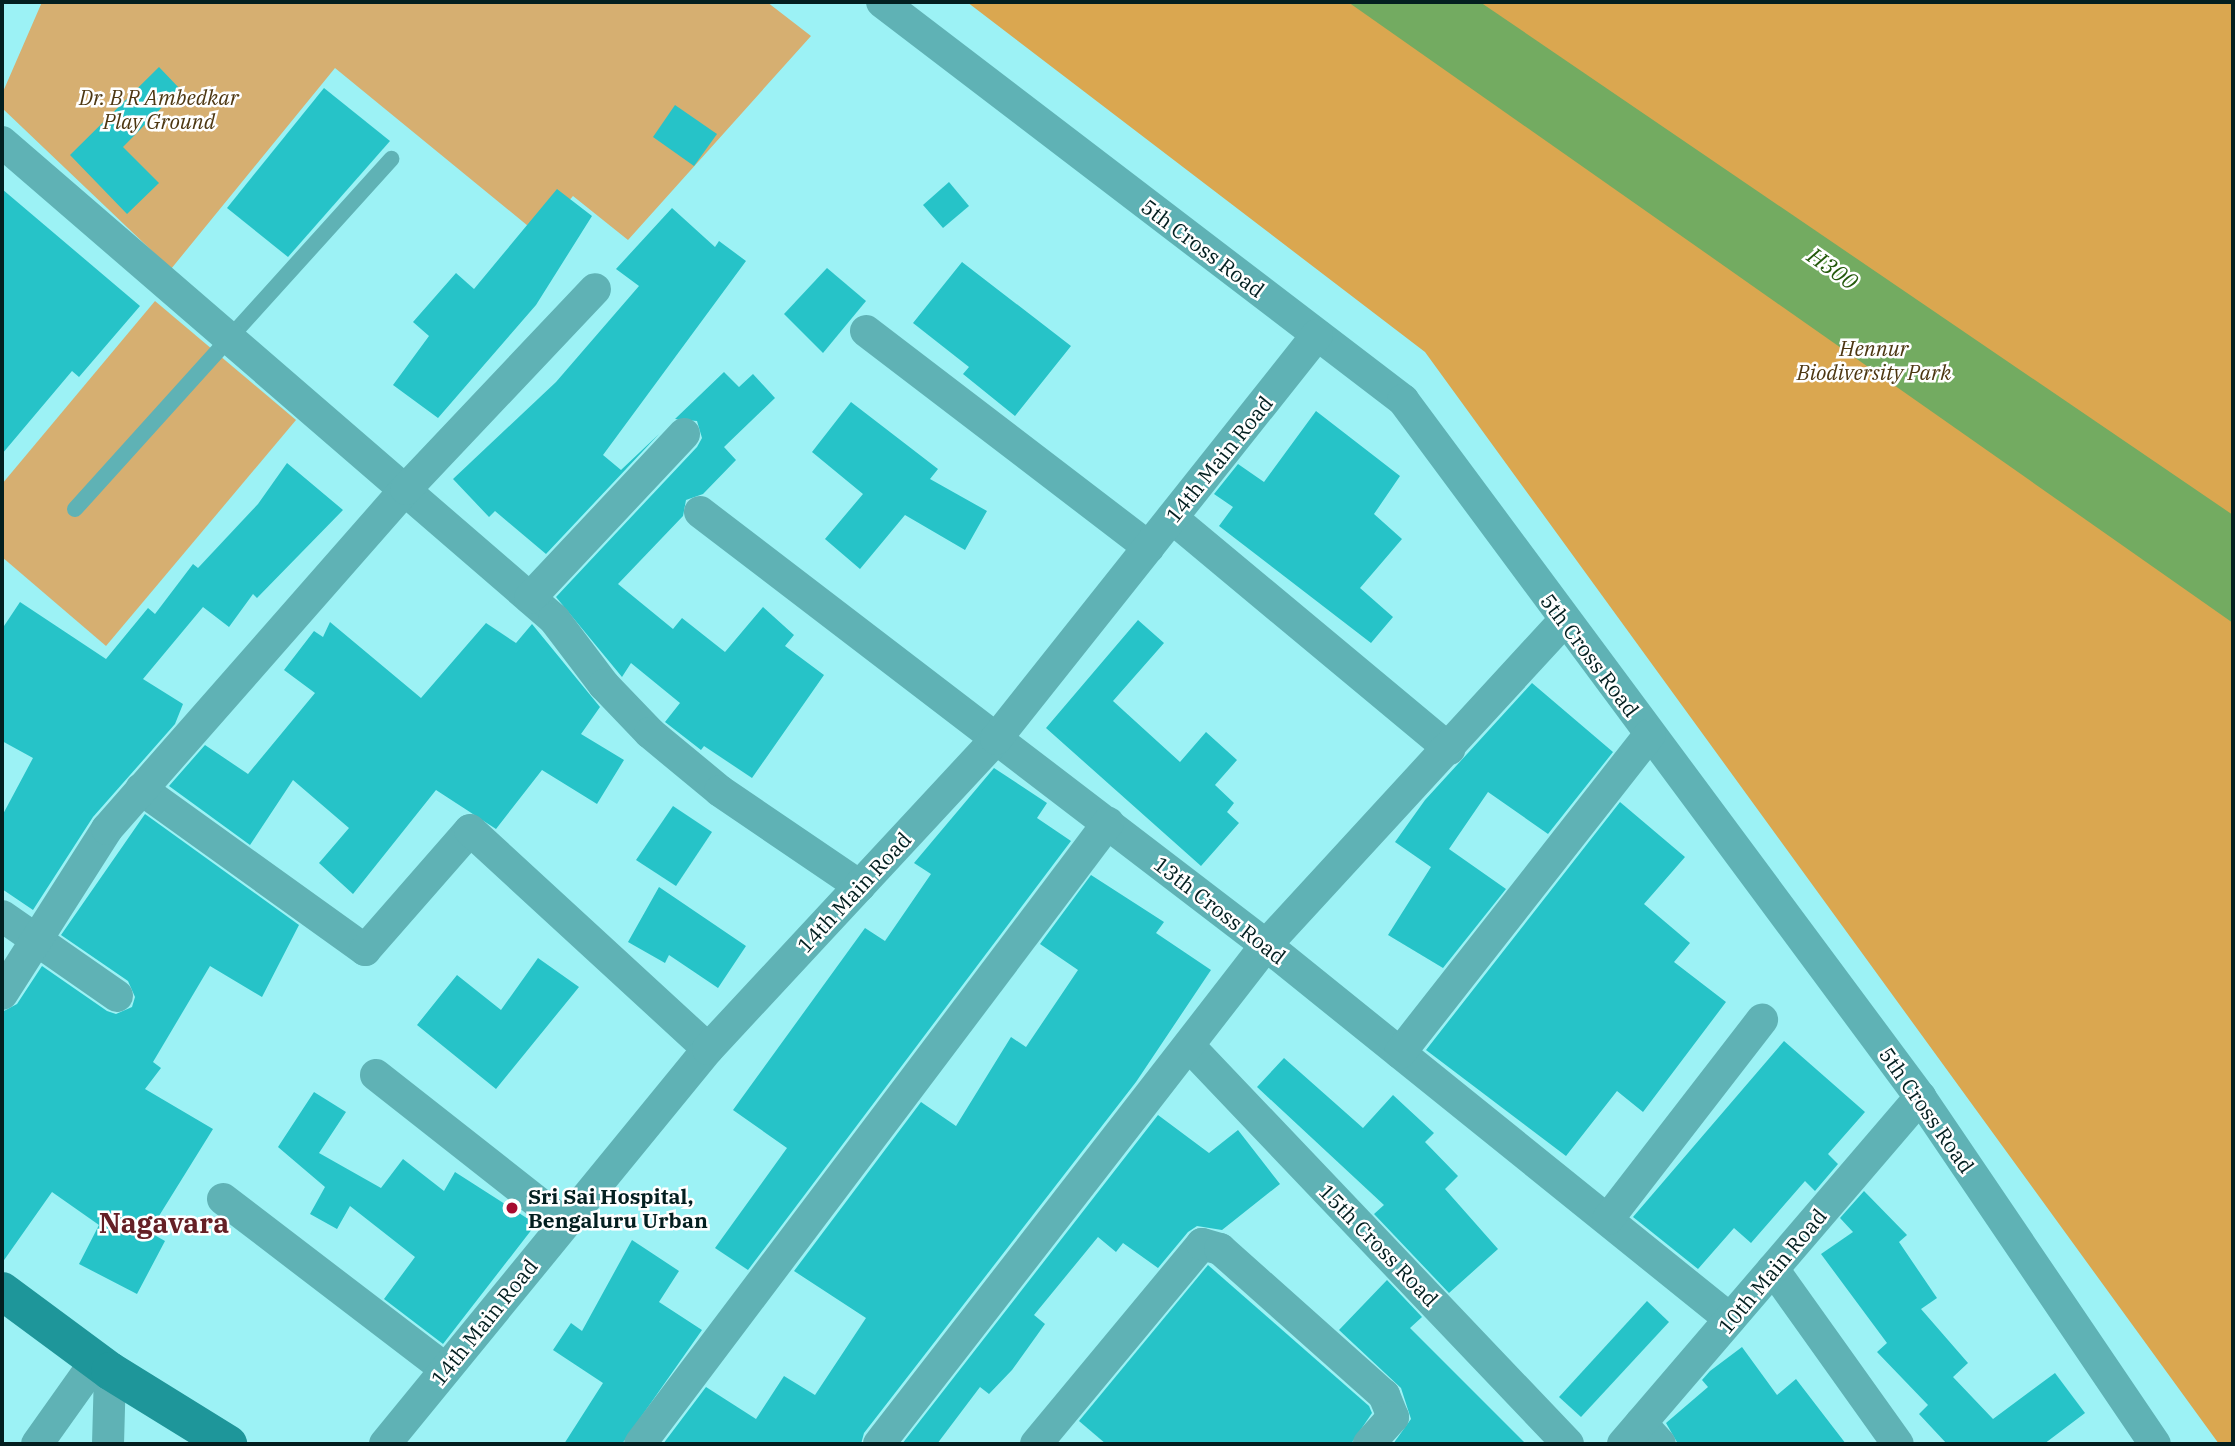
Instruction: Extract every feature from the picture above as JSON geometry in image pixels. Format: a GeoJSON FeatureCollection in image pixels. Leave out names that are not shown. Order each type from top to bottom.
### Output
{"type":"FeatureCollection","features":[{"type":"Feature","properties":{"kind":"main road"},"geometry":{"type":"LineString","coordinates":[[2,1291],[103,1366],[229,1444]]}},
{"type":"Feature","properties":{"kind":"street","name":"5th Cross Road"},"geometry":{"type":"LineString","coordinates":[[882,2],[1403,400],[1563,622],[1650,734],[1920,1097],[2155,1444]]}},
{"type":"Feature","properties":{"kind":"street"},"geometry":{"type":"LineString","coordinates":[[2,142],[554,619],[604,685],[650,733],[720,790],[860,886]]}},
{"type":"Feature","properties":{"kind":"street"},"geometry":{"type":"LineString","coordinates":[[2,994],[107,829],[406,489],[595,289]]}},
{"type":"Feature","properties":{"kind":"street"},"geometry":{"type":"LineString","coordinates":[[866,331],[1149,547]]}},
{"type":"Feature","properties":{"kind":"street","name":"14th Main Road"},"geometry":{"type":"LineString","coordinates":[[385,1444],[708,1049],[996,739],[1318,335]]}},
{"type":"Feature","properties":{"kind":"street"},"geometry":{"type":"LineString","coordinates":[[530,598],[684,434]]}},
{"type":"Feature","properties":{"kind":"street","name":"13th Cross Road"},"geometry":{"type":"LineString","coordinates":[[700,512],[1266,945],[1730,1319]]}},
{"type":"Feature","properties":{"kind":"street"},"geometry":{"type":"LineString","coordinates":[[1172,518],[1449,749]]}},
{"type":"Feature","properties":{"kind":"street"},"geometry":{"type":"LineString","coordinates":[[879,1444],[1190,1047],[1266,945],[1563,622]]}},
{"type":"Feature","properties":{"kind":"street"},"geometry":{"type":"LineString","coordinates":[[1400,1053],[1650,734]]}},
{"type":"Feature","properties":{"kind":"street"},"geometry":{"type":"LineString","coordinates":[[141,789],[365,950],[470,830],[708,1049]]}},
{"type":"Feature","properties":{"kind":"street"},"geometry":{"type":"LineString","coordinates":[[639,1444],[1108,824]]}},
{"type":"Feature","properties":{"kind":"street"},"geometry":{"type":"LineString","coordinates":[[2,916],[117,996]]}},
{"type":"Feature","properties":{"kind":"street"},"geometry":{"type":"LineString","coordinates":[[1608,1219],[1762,1020]]}},
{"type":"Feature","properties":{"kind":"street","name":"15th Cross Road"},"geometry":{"type":"LineString","coordinates":[[1190,1047],[1567,1444]]}},
{"type":"Feature","properties":{"kind":"street"},"geometry":{"type":"LineString","coordinates":[[376,1075],[564,1223]]}},
{"type":"Feature","properties":{"kind":"street","name":"10th Main Road"},"geometry":{"type":"LineString","coordinates":[[1642,1437],[1730,1319],[1920,1097]]}},
{"type":"Feature","properties":{"kind":"street"},"geometry":{"type":"LineString","coordinates":[[223,1199],[445,1370]]}},
{"type":"Feature","properties":{"kind":"street"},"geometry":{"type":"LineString","coordinates":[[1035,1444],[1202,1244],[1220,1249],[1384,1395],[1394,1417],[1369,1444]]}},
{"type":"Feature","properties":{"kind":"street"},"geometry":{"type":"LineString","coordinates":[[1773,1269],[1898,1444]]}},
{"type":"Feature","properties":{"kind":"street"},"geometry":{"type":"LineString","coordinates":[[37,1444],[103,1366]]}},
{"type":"Feature","properties":{"kind":"street"},"geometry":{"type":"LineString","coordinates":[[103,1366],[108,1444]]}},
{"type":"Feature","properties":{"kind":"lane"},"geometry":{"type":"LineString","coordinates":[[75,509],[232,339],[391,159]]}},
{"type":"Feature","properties":{"kind":"green space","name":"Dr. B R Ambedkar Play Ground"},"geometry":{"type":"Polygon","coordinates":[[[42,2],[767,2],[811,36],[628,240],[573,196],[539,235],[335,68],[171,269],[2,108],[2,94],[42,2]]]}},
{"type":"Feature","properties":{"kind":"green space","name":"Hennur Biodiversity Park"},"geometry":{"type":"Polygon","coordinates":[[[967,2],[2233,2],[2233,1444],[2219,1444],[1425,352],[967,2]]]}},
{"type":"Feature","properties":{"kind":"green space"},"geometry":{"type":"Polygon","coordinates":[[[155,301],[296,420],[106,646],[2,557],[2,484],[155,301]]]}},
{"type":"Feature","properties":{"kind":"water","name":"H300"},"geometry":{"type":"Polygon","coordinates":[[[1348,2],[1480,2],[2233,515],[2233,623],[1348,2]]]}},
{"type":"Feature","properties":{"kind":"building"},"geometry":{"type":"Polygon","coordinates":[[[159,67],[180,89],[123,147],[159,183],[127,214],[70,155],[159,67]]]}},
{"type":"Feature","properties":{"kind":"building"},"geometry":{"type":"Polygon","coordinates":[[[324,88],[390,141],[288,257],[227,208],[324,88]]]}},
{"type":"Feature","properties":{"kind":"building"},"geometry":{"type":"Polygon","coordinates":[[[675,105],[717,134],[694,166],[653,137],[675,105]]]}},
{"type":"Feature","properties":{"kind":"building"},"geometry":{"type":"Polygon","coordinates":[[[949,182],[969,206],[943,228],[923,205],[949,182]]]}},
{"type":"Feature","properties":{"kind":"building"},"geometry":{"type":"Polygon","coordinates":[[[2,189],[140,306],[79,377],[72,371],[2,454],[2,189]]]}},
{"type":"Feature","properties":{"kind":"building"},"geometry":{"type":"Polygon","coordinates":[[[557,189],[592,216],[536,305],[438,418],[393,385],[429,336],[413,322],[456,273],[474,289],[557,189]]]}},
{"type":"Feature","properties":{"kind":"building"},"geometry":{"type":"Polygon","coordinates":[[[672,208],[715,247],[719,241],[746,261],[603,455],[621,470],[659,434],[546,554],[495,511],[489,517],[453,479],[556,382],[639,286],[616,269],[672,208]]]}},
{"type":"Feature","properties":{"kind":"building"},"geometry":{"type":"Polygon","coordinates":[[[962,262],[1071,346],[1015,416],[963,374],[969,367],[913,323],[962,262]]]}},
{"type":"Feature","properties":{"kind":"building"},"geometry":{"type":"Polygon","coordinates":[[[827,268],[866,301],[823,353],[784,314],[827,268]]]}},
{"type":"Feature","properties":{"kind":"building"},"geometry":{"type":"Polygon","coordinates":[[[724,372],[739,387],[753,374],[775,398],[724,447],[736,460],[703,494],[686,500],[683,516],[618,584],[673,629],[682,618],[725,652],[763,607],[794,635],[785,646],[824,675],[752,778],[704,746],[701,750],[665,722],[680,703],[631,663],[622,677],[556,597],[697,447],[702,438],[697,421],[675,419],[724,372]]]}},
{"type":"Feature","properties":{"kind":"building"},"geometry":{"type":"Polygon","coordinates":[[[851,402],[938,469],[930,479],[987,511],[965,550],[905,515],[860,569],[825,539],[863,494],[812,452],[851,402]]]}},
{"type":"Feature","properties":{"kind":"building"},"geometry":{"type":"Polygon","coordinates":[[[1316,411],[1400,476],[1374,514],[1402,539],[1360,588],[1393,617],[1371,643],[1219,526],[1233,507],[1214,494],[1238,464],[1264,482],[1316,411]]]}},
{"type":"Feature","properties":{"kind":"building"},"geometry":{"type":"Polygon","coordinates":[[[287,463],[343,510],[257,598],[253,594],[229,627],[203,607],[143,679],[183,704],[175,724],[93,817],[33,910],[2,889],[2,816],[33,758],[2,741],[2,629],[20,602],[106,659],[148,608],[155,614],[193,564],[198,568],[258,504],[287,463]]]}},
{"type":"Feature","properties":{"kind":"building"},"geometry":{"type":"Polygon","coordinates":[[[1138,620],[1164,643],[1113,701],[1180,762],[1206,732],[1237,760],[1215,785],[1234,803],[1227,812],[1239,823],[1201,866],[1046,728],[1138,620]]]}},
{"type":"Feature","properties":{"kind":"building"},"geometry":{"type":"Polygon","coordinates":[[[330,622],[421,698],[486,623],[516,643],[532,624],[600,707],[581,734],[624,760],[597,804],[542,770],[496,829],[436,790],[353,894],[319,863],[349,828],[293,780],[250,845],[169,786],[205,745],[248,774],[315,693],[284,670],[314,631],[323,637],[330,622]]]}},
{"type":"Feature","properties":{"kind":"building"},"geometry":{"type":"Polygon","coordinates":[[[1532,683],[1613,752],[1548,834],[1488,792],[1449,849],[1506,889],[1443,968],[1388,935],[1431,867],[1395,842],[1425,800],[1532,683]]]}},
{"type":"Feature","properties":{"kind":"building"},"geometry":{"type":"Polygon","coordinates":[[[994,768],[1047,803],[1037,818],[1071,841],[748,1270],[715,1248],[787,1148],[733,1110],[865,928],[885,941],[931,874],[914,863],[994,768]]]}},
{"type":"Feature","properties":{"kind":"building"},"geometry":{"type":"Polygon","coordinates":[[[1620,802],[1685,857],[1644,904],[1690,943],[1674,962],[1726,1002],[1643,1112],[1617,1091],[1566,1156],[1426,1050],[1620,802]]]}},
{"type":"Feature","properties":{"kind":"building"},"geometry":{"type":"Polygon","coordinates":[[[673,806],[712,832],[676,886],[636,860],[673,806]]]}},
{"type":"Feature","properties":{"kind":"building"},"geometry":{"type":"Polygon","coordinates":[[[145,814],[299,925],[262,997],[210,966],[153,1062],[161,1068],[145,1089],[213,1129],[149,1232],[165,1241],[137,1294],[79,1264],[99,1225],[52,1192],[2,1263],[2,1012],[17,1004],[42,966],[107,1011],[116,1014],[132,1007],[135,997],[128,981],[61,935],[145,814]]]}},
{"type":"Feature","properties":{"kind":"building"},"geometry":{"type":"Polygon","coordinates":[[[1091,875],[1164,922],[1156,933],[1211,970],[1136,1082],[864,1433],[861,1444],[663,1444],[706,1387],[756,1419],[784,1376],[815,1395],[866,1318],[794,1271],[921,1102],[956,1126],[1011,1037],[1026,1047],[1078,970],[1040,944],[1091,875]]]}},
{"type":"Feature","properties":{"kind":"building"},"geometry":{"type":"Polygon","coordinates":[[[659,887],[746,946],[718,988],[669,955],[665,963],[628,942],[659,887]]]}},
{"type":"Feature","properties":{"kind":"building"},"geometry":{"type":"Polygon","coordinates":[[[538,958],[579,987],[496,1089],[417,1025],[457,975],[501,1010],[538,958]]]}},
{"type":"Feature","properties":{"kind":"building"},"geometry":{"type":"Polygon","coordinates":[[[1784,1041],[1865,1112],[1828,1154],[1838,1164],[1815,1191],[1805,1181],[1751,1243],[1734,1228],[1698,1269],[1633,1217],[1784,1041]]]}},
{"type":"Feature","properties":{"kind":"building"},"geometry":{"type":"Polygon","coordinates":[[[1284,1058],[1363,1128],[1393,1095],[1434,1133],[1425,1142],[1458,1176],[1445,1189],[1498,1249],[1449,1293],[1374,1214],[1384,1205],[1257,1087],[1284,1058]]]}},
{"type":"Feature","properties":{"kind":"building"},"geometry":{"type":"Polygon","coordinates":[[[314,1092],[346,1112],[319,1153],[381,1188],[403,1159],[444,1191],[455,1172],[536,1224],[443,1344],[384,1299],[415,1257],[350,1206],[337,1229],[310,1214],[325,1187],[278,1147],[314,1092]]]}},
{"type":"Feature","properties":{"kind":"building"},"geometry":{"type":"Polygon","coordinates":[[[1158,1115],[1209,1153],[1238,1130],[1280,1184],[1222,1230],[1197,1226],[1188,1232],[1158,1268],[1123,1243],[1116,1252],[1098,1237],[1034,1315],[1045,1324],[1012,1370],[989,1394],[980,1387],[937,1444],[902,1444],[1158,1115]]]}},
{"type":"Feature","properties":{"kind":"building"},"geometry":{"type":"Polygon","coordinates":[[[1864,1191],[1907,1235],[1899,1242],[1937,1298],[1921,1309],[1968,1363],[1953,1377],[1993,1419],[2055,1373],[2085,1413],[2044,1444],[1947,1444],[1919,1414],[1928,1405],[1877,1352],[1887,1343],[1821,1254],[1853,1232],[1840,1218],[1864,1191]]]}},
{"type":"Feature","properties":{"kind":"building"},"geometry":{"type":"Polygon","coordinates":[[[632,1240],[679,1271],[659,1302],[702,1330],[622,1444],[564,1444],[603,1383],[553,1350],[571,1323],[582,1331],[632,1240]]]}},
{"type":"Feature","properties":{"kind":"building"},"geometry":{"type":"Polygon","coordinates":[[[1208,1265],[1369,1406],[1372,1413],[1351,1444],[1106,1444],[1079,1421],[1208,1265]]]}},
{"type":"Feature","properties":{"kind":"building"},"geometry":{"type":"Polygon","coordinates":[[[1387,1280],[1422,1317],[1410,1328],[1526,1444],[1393,1444],[1411,1419],[1401,1388],[1339,1330],[1387,1280]]]}},
{"type":"Feature","properties":{"kind":"building"},"geometry":{"type":"Polygon","coordinates":[[[1647,1301],[1669,1322],[1581,1417],[1559,1397],[1647,1301]]]}},
{"type":"Feature","properties":{"kind":"building"},"geometry":{"type":"Polygon","coordinates":[[[1742,1347],[1777,1395],[1796,1379],[1846,1444],[1678,1444],[1666,1423],[1708,1387],[1702,1380],[1710,1371],[1742,1347]]]}},
{"type":"Feature","properties":{"kind":"place","name":"Sri Sai Hospital, Bengaluru Urban"},"geometry":{"type":"Point","coordinates":[512,1208]}},
{"type":"Feature","properties":{"kind":"district","name":"Nagavara"},"geometry":{"type":"Point","coordinates":[164,1223]}}]}
